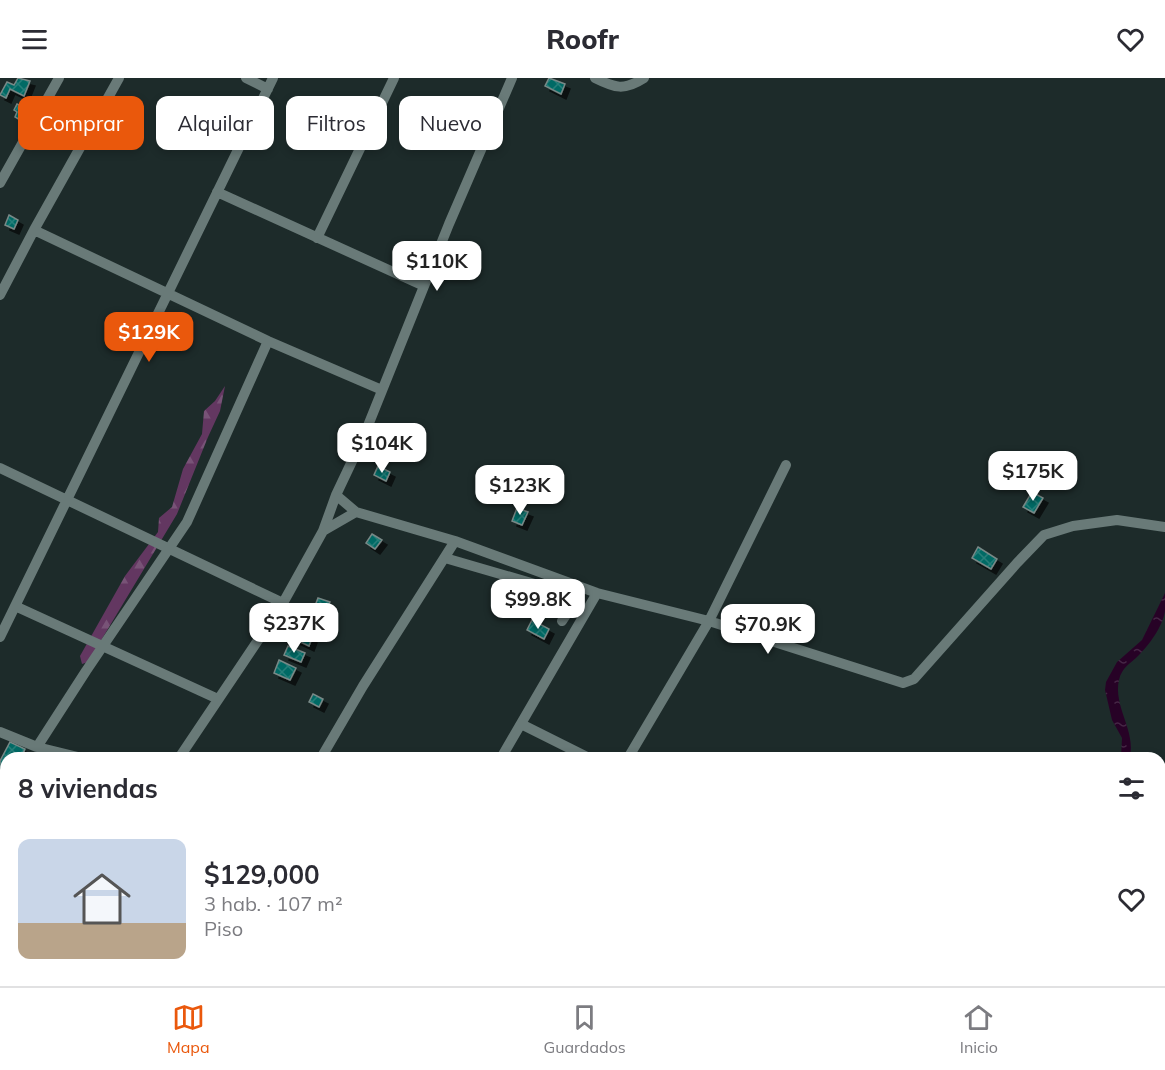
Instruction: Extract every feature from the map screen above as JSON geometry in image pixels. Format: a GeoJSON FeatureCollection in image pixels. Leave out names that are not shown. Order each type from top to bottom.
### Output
{"type":"FeatureCollection","features":[{"type":"Feature","properties":{"kind":"street"},"geometry":{"type":"LineString","coordinates":[[0,183],[4,166],[59,78]]}},
{"type":"Feature","properties":{"kind":"street"},"geometry":{"type":"LineString","coordinates":[[0,295],[119,78]]}},
{"type":"Feature","properties":{"kind":"street"},"geometry":{"type":"LineString","coordinates":[[246,78],[267,89]]}},
{"type":"Feature","properties":{"kind":"street"},"geometry":{"type":"LineString","coordinates":[[0,637],[273,78]]}},
{"type":"Feature","properties":{"kind":"street"},"geometry":{"type":"LineString","coordinates":[[317,238],[394,78]]}},
{"type":"Feature","properties":{"kind":"street"},"geometry":{"type":"LineString","coordinates":[[183,752],[283,603],[323,531],[336,495],[512,78]]}},
{"type":"Feature","properties":{"kind":"street"},"geometry":{"type":"LineString","coordinates":[[595,78],[613,87],[632,86],[644,78]]}},
{"type":"Feature","properties":{"kind":"street"},"geometry":{"type":"LineString","coordinates":[[217,192],[424,286]]}},
{"type":"Feature","properties":{"kind":"street"},"geometry":{"type":"LineString","coordinates":[[34,230],[268,341],[382,390]]}},
{"type":"Feature","properties":{"kind":"street"},"geometry":{"type":"LineString","coordinates":[[37,747],[102,646],[188,522],[268,341]]}},
{"type":"Feature","properties":{"kind":"street"},"geometry":{"type":"LineString","coordinates":[[632,752],[709,621],[786,465]]}},
{"type":"Feature","properties":{"kind":"street"},"geometry":{"type":"LineString","coordinates":[[0,468],[283,603]]}},
{"type":"Feature","properties":{"kind":"street"},"geometry":{"type":"LineString","coordinates":[[336,495],[356,512],[455,541],[597,593],[709,621],[903,683],[914,679],[1044,535],[1073,526],[1117,520],[1165,527]]}},
{"type":"Feature","properties":{"kind":"street"},"geometry":{"type":"LineString","coordinates":[[323,531],[356,512]]}},
{"type":"Feature","properties":{"kind":"street"},"geometry":{"type":"LineString","coordinates":[[324,752],[363,686],[455,541]]}},
{"type":"Feature","properties":{"kind":"street"},"geometry":{"type":"LineString","coordinates":[[445,558],[562,591],[570,602],[570,609],[562,621]]}},
{"type":"Feature","properties":{"kind":"street"},"geometry":{"type":"LineString","coordinates":[[505,752],[597,593]]}},
{"type":"Feature","properties":{"kind":"street"},"geometry":{"type":"LineString","coordinates":[[15,606],[218,699]]}},
{"type":"Feature","properties":{"kind":"street"},"geometry":{"type":"LineString","coordinates":[[521,724],[577,752]]}},
{"type":"Feature","properties":{"kind":"street"},"geometry":{"type":"LineString","coordinates":[[0,732],[37,747],[57,752]]}},
{"type":"Feature","properties":{"kind":"green space"},"geometry":{"type":"Polygon","coordinates":[[[225,386],[220,411],[177,514],[88,662],[82,664],[80,656],[125,576],[158,532],[159,518],[172,507],[183,469],[202,434],[204,411],[215,401],[225,386]]]}},
{"type":"Feature","properties":{"kind":"water"},"geometry":{"type":"Polygon","coordinates":[[[1165,593],[1164,617],[1159,629],[1120,676],[1119,699],[1131,747],[1130,752],[1121,752],[1122,738],[1112,720],[1105,690],[1106,682],[1117,662],[1142,640],[1165,593]]]}},
{"type":"Feature","properties":{"kind":"building"},"geometry":{"type":"Polygon","coordinates":[[[18,78],[30,81],[24,96],[10,89],[6,98],[0,95],[7,82],[14,85],[18,78]]]}},
{"type":"Feature","properties":{"kind":"building"},"geometry":{"type":"Polygon","coordinates":[[[549,78],[565,84],[561,94],[545,86],[549,78]]]}},
{"type":"Feature","properties":{"kind":"building"},"geometry":{"type":"Polygon","coordinates":[[[18,105],[18,119],[15,117],[17,112],[14,110],[18,105]]]}},
{"type":"Feature","properties":{"kind":"building"},"geometry":{"type":"Polygon","coordinates":[[[9,215],[18,220],[14,229],[5,225],[9,215]]]}},
{"type":"Feature","properties":{"kind":"building"},"geometry":{"type":"Polygon","coordinates":[[[378,466],[390,472],[386,481],[374,475],[378,466]]]}},
{"type":"Feature","properties":{"kind":"building"},"geometry":{"type":"Polygon","coordinates":[[[1032,492],[1043,498],[1034,513],[1023,507],[1032,492]]]}},
{"type":"Feature","properties":{"kind":"building"},"geometry":{"type":"Polygon","coordinates":[[[517,508],[528,512],[522,525],[512,521],[517,508]]]}},
{"type":"Feature","properties":{"kind":"building"},"geometry":{"type":"Polygon","coordinates":[[[372,534],[382,540],[375,549],[366,543],[372,534]]]}},
{"type":"Feature","properties":{"kind":"building"},"geometry":{"type":"Polygon","coordinates":[[[978,547],[997,559],[991,569],[972,558],[978,547]]]}},
{"type":"Feature","properties":{"kind":"building"},"geometry":{"type":"Polygon","coordinates":[[[318,598],[330,602],[324,616],[313,611],[318,598]]]}},
{"type":"Feature","properties":{"kind":"building"},"geometry":{"type":"Polygon","coordinates":[[[310,615],[323,621],[318,632],[309,629],[312,623],[308,621],[310,615]]]}},
{"type":"Feature","properties":{"kind":"building"},"geometry":{"type":"Polygon","coordinates":[[[532,620],[549,629],[544,639],[527,630],[532,620]]]}},
{"type":"Feature","properties":{"kind":"building"},"geometry":{"type":"Polygon","coordinates":[[[293,630],[312,638],[309,646],[290,637],[293,630]]]}},
{"type":"Feature","properties":{"kind":"building"},"geometry":{"type":"Polygon","coordinates":[[[288,646],[305,653],[301,662],[284,655],[288,646]]]}},
{"type":"Feature","properties":{"kind":"building"},"geometry":{"type":"Polygon","coordinates":[[[279,660],[296,668],[290,680],[274,673],[279,660]]]}},
{"type":"Feature","properties":{"kind":"building"},"geometry":{"type":"Polygon","coordinates":[[[313,694],[323,699],[319,707],[309,702],[313,694]]]}},
{"type":"Feature","properties":{"kind":"building"},"geometry":{"type":"Polygon","coordinates":[[[10,742],[25,749],[24,752],[5,752],[10,742]]]}}]}
